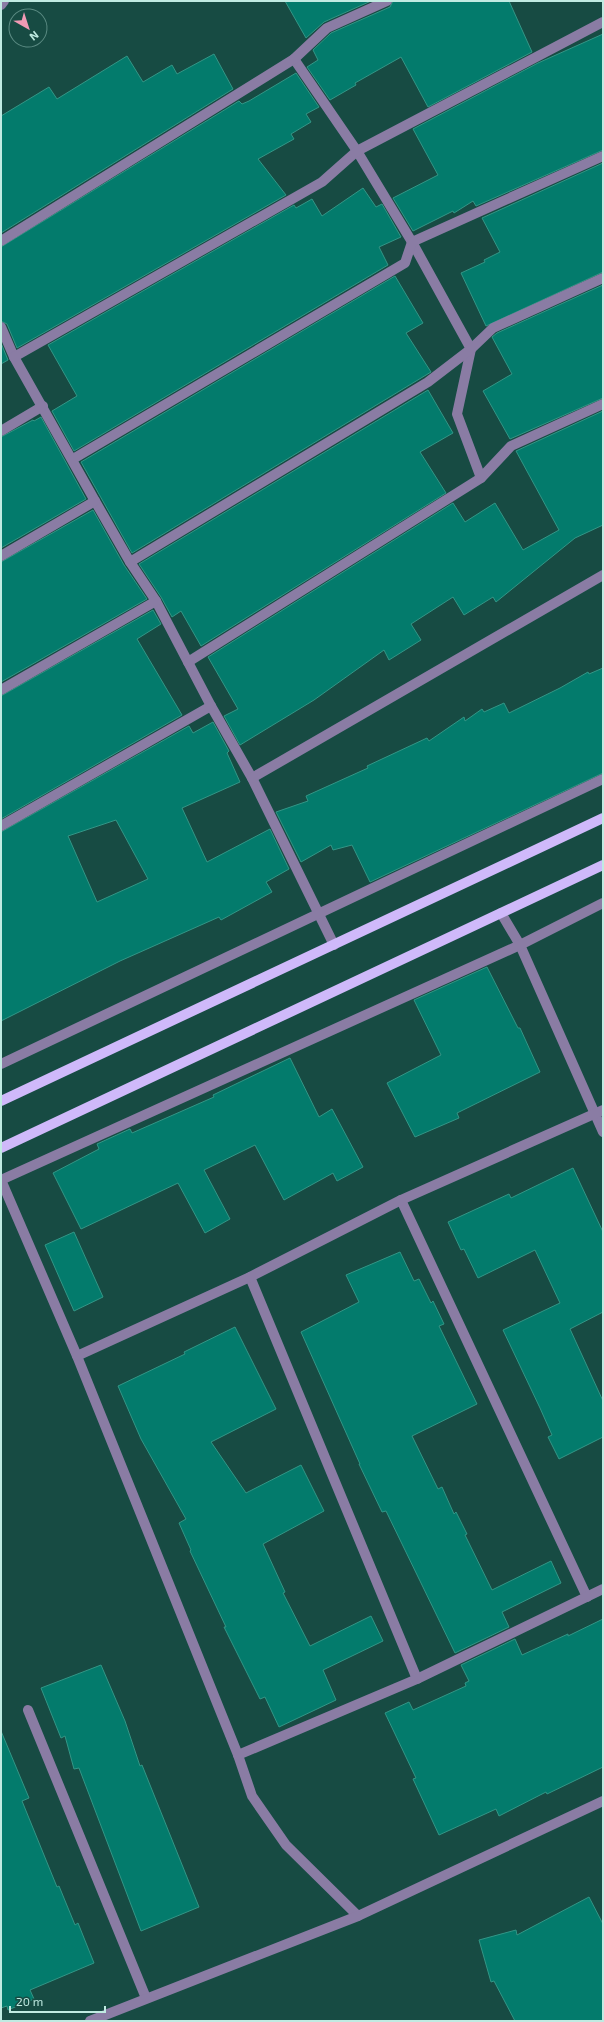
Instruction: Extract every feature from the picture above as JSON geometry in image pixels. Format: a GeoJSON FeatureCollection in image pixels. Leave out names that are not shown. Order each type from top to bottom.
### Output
{"type":"FeatureCollection","features":[{"type":"Feature","properties":{"kind":"main road"},"geometry":{"type":"LineString","coordinates":[[1,1101],[603,818]]}},
{"type":"Feature","properties":{"kind":"main road"},"geometry":{"type":"LineString","coordinates":[[1,1148],[501,914],[603,864]]}},
{"type":"Feature","properties":{"kind":"street"},"geometry":{"type":"LineString","coordinates":[[1,5],[4,1]]}},
{"type":"Feature","properties":{"kind":"street"},"geometry":{"type":"LineString","coordinates":[[1,241],[294,58],[327,28],[387,1]]}},
{"type":"Feature","properties":{"kind":"street"},"geometry":{"type":"LineString","coordinates":[[14,357],[322,182],[357,151],[603,22]]}},
{"type":"Feature","properties":{"kind":"street"},"geometry":{"type":"LineString","coordinates":[[294,58],[357,151],[412,242],[471,349],[457,414],[481,478]]}},
{"type":"Feature","properties":{"kind":"street"},"geometry":{"type":"LineString","coordinates":[[73,459],[405,263],[412,242],[603,156]]}},
{"type":"Feature","properties":{"kind":"street"},"geometry":{"type":"LineString","coordinates":[[130,562],[428,382],[471,349],[493,328],[603,278]]}},
{"type":"Feature","properties":{"kind":"street"},"geometry":{"type":"LineString","coordinates":[[1,327],[14,357],[130,562],[156,600],[211,706],[252,778],[334,945]]}},
{"type":"Feature","properties":{"kind":"street"},"geometry":{"type":"LineString","coordinates":[[188,662],[481,478],[511,446],[603,404]]}},
{"type":"Feature","properties":{"kind":"street"},"geometry":{"type":"LineString","coordinates":[[1,431],[43,406]]}},
{"type":"Feature","properties":{"kind":"street"},"geometry":{"type":"LineString","coordinates":[[1,556],[95,501]]}},
{"type":"Feature","properties":{"kind":"street"},"geometry":{"type":"LineString","coordinates":[[252,778],[603,575]]}},
{"type":"Feature","properties":{"kind":"street"},"geometry":{"type":"LineString","coordinates":[[1,690],[156,600]]}},
{"type":"Feature","properties":{"kind":"street"},"geometry":{"type":"LineString","coordinates":[[1,826],[211,706]]}},
{"type":"Feature","properties":{"kind":"street"},"geometry":{"type":"LineString","coordinates":[[1,1064],[603,779]]}},
{"type":"Feature","properties":{"kind":"street"},"geometry":{"type":"LineString","coordinates":[[358,1916],[286,1845],[252,1796],[238,1756],[77,1356],[1,1180],[520,945],[603,903]]}},
{"type":"Feature","properties":{"kind":"street"},"geometry":{"type":"LineString","coordinates":[[501,914],[520,945],[599,1112],[603,1132]]}},
{"type":"Feature","properties":{"kind":"street"},"geometry":{"type":"LineString","coordinates":[[77,1356],[250,1277],[401,1200],[599,1112]]}},
{"type":"Feature","properties":{"kind":"street"},"geometry":{"type":"LineString","coordinates":[[401,1200],[587,1597]]}},
{"type":"Feature","properties":{"kind":"street"},"geometry":{"type":"LineString","coordinates":[[250,1277],[417,1679]]}},
{"type":"Feature","properties":{"kind":"street"},"geometry":{"type":"LineString","coordinates":[[238,1756],[417,1679],[603,1590]]}},
{"type":"Feature","properties":{"kind":"street"},"geometry":{"type":"LineString","coordinates":[[28,1710],[146,1998]]}},
{"type":"Feature","properties":{"kind":"street"},"geometry":{"type":"LineString","coordinates":[[90,2021],[358,1916],[603,1801]]}},
{"type":"Feature","properties":{"kind":"building"},"geometry":{"type":"Polygon","coordinates":[[[285,1],[371,1],[324,22],[306,38],[285,1]]]}},
{"type":"Feature","properties":{"kind":"building"},"geometry":{"type":"Polygon","coordinates":[[[393,1],[509,1],[532,52],[428,107],[401,57],[355,83],[356,85],[330,100],[307,67],[318,60],[313,50],[331,33],[390,7],[393,1]]]}},
{"type":"Feature","properties":{"kind":"building"},"geometry":{"type":"Polygon","coordinates":[[[603,34],[603,150],[476,206],[473,201],[454,213],[453,211],[413,231],[393,198],[438,175],[413,129],[538,63],[603,34]]]}},
{"type":"Feature","properties":{"kind":"building"},"geometry":{"type":"Polygon","coordinates":[[[214,54],[233,89],[1,233],[1,116],[49,87],[57,99],[127,56],[143,82],[172,65],[177,74],[214,54]]]}},
{"type":"Feature","properties":{"kind":"building"},"geometry":{"type":"Polygon","coordinates":[[[296,73],[319,107],[306,114],[311,122],[291,134],[294,139],[258,159],[286,195],[17,348],[7,324],[1,321],[1,247],[239,101],[242,104],[249,101],[296,73]]]}},
{"type":"Feature","properties":{"kind":"building"},"geometry":{"type":"Polygon","coordinates":[[[603,163],[603,272],[486,326],[461,273],[485,262],[484,260],[500,252],[482,218],[603,163]]]}},
{"type":"Feature","properties":{"kind":"building"},"geometry":{"type":"Polygon","coordinates":[[[363,188],[376,207],[382,204],[401,237],[379,247],[388,265],[74,451],[52,411],[77,396],[48,345],[294,205],[296,208],[312,199],[322,216],[363,188]]]}},
{"type":"Feature","properties":{"kind":"building"},"geometry":{"type":"Polygon","coordinates":[[[395,276],[423,323],[406,333],[431,372],[132,553],[81,462],[395,276]]]}},
{"type":"Feature","properties":{"kind":"building"},"geometry":{"type":"Polygon","coordinates":[[[603,285],[603,398],[510,439],[483,391],[512,374],[492,337],[497,333],[603,285]]]}},
{"type":"Feature","properties":{"kind":"building"},"geometry":{"type":"Polygon","coordinates":[[[1,343],[8,360],[1,364],[1,343]]]}},
{"type":"Feature","properties":{"kind":"building"},"geometry":{"type":"Polygon","coordinates":[[[428,390],[453,433],[420,452],[446,493],[201,646],[181,611],[172,617],[161,597],[139,564],[428,390]]]}},
{"type":"Feature","properties":{"kind":"building"},"geometry":{"type":"Polygon","coordinates":[[[603,411],[603,525],[575,538],[496,602],[493,597],[464,615],[453,597],[411,624],[421,640],[389,660],[384,650],[314,700],[240,745],[224,716],[238,709],[208,657],[453,503],[465,522],[495,503],[523,550],[559,530],[516,451],[603,411]]]}},
{"type":"Feature","properties":{"kind":"building"},"geometry":{"type":"Polygon","coordinates":[[[41,417],[86,499],[1,548],[1,437],[41,417]]]}},
{"type":"Feature","properties":{"kind":"building"},"geometry":{"type":"Polygon","coordinates":[[[93,510],[124,565],[147,599],[1,682],[1,562],[93,510]]]}},
{"type":"Feature","properties":{"kind":"building"},"geometry":{"type":"Polygon","coordinates":[[[153,610],[161,624],[137,639],[182,715],[1,819],[1,696],[153,610]]]}},
{"type":"Feature","properties":{"kind":"building"},"geometry":{"type":"Polygon","coordinates":[[[603,668],[603,773],[370,882],[352,845],[333,850],[331,845],[301,862],[276,812],[308,801],[306,796],[368,768],[367,766],[427,738],[429,741],[464,717],[465,721],[482,709],[484,712],[504,703],[509,713],[560,688],[588,672],[589,674],[603,668]]]}},
{"type":"Feature","properties":{"kind":"building"},"geometry":{"type":"Polygon","coordinates":[[[213,722],[229,751],[227,753],[240,782],[182,808],[207,862],[270,829],[289,869],[266,882],[272,892],[221,920],[219,917],[120,961],[1,1021],[1,832],[189,726],[193,733],[213,722]],[[116,820],[68,836],[97,902],[148,879],[116,820]]]}},
{"type":"Feature","properties":{"kind":"building"},"geometry":{"type":"Polygon","coordinates":[[[487,967],[518,1028],[520,1028],[540,1072],[457,1113],[459,1118],[415,1137],[387,1083],[441,1055],[414,1000],[487,967]]]}},
{"type":"Feature","properties":{"kind":"building"},"geometry":{"type":"Polygon","coordinates":[[[290,1058],[319,1117],[332,1109],[363,1167],[337,1181],[333,1173],[284,1200],[255,1145],[204,1170],[230,1219],[205,1233],[178,1183],[81,1229],[53,1173],[99,1149],[97,1144],[130,1129],[132,1133],[214,1097],[213,1095],[290,1058]]]}},
{"type":"Feature","properties":{"kind":"building"},"geometry":{"type":"Polygon","coordinates":[[[573,1168],[603,1232],[603,1312],[570,1329],[603,1401],[603,1437],[559,1459],[548,1437],[552,1435],[503,1330],[560,1303],[535,1250],[478,1278],[464,1249],[461,1250],[448,1222],[509,1194],[511,1198],[573,1168]]]}},
{"type":"Feature","properties":{"kind":"building"},"geometry":{"type":"Polygon","coordinates":[[[74,1232],[103,1297],[74,1311],[45,1245],[74,1232]]]}},
{"type":"Feature","properties":{"kind":"building"},"geometry":{"type":"Polygon","coordinates":[[[400,1252],[414,1281],[419,1279],[431,1303],[433,1301],[444,1324],[439,1326],[477,1404],[412,1436],[438,1489],[442,1487],[454,1514],[456,1512],[467,1534],[465,1535],[492,1590],[551,1561],[561,1583],[502,1612],[509,1627],[455,1653],[386,1511],[382,1512],[359,1464],[301,1332],[359,1302],[346,1275],[400,1252]]]}},
{"type":"Feature","properties":{"kind":"building"},"geometry":{"type":"Polygon","coordinates":[[[235,1327],[276,1409],[211,1442],[246,1493],[301,1465],[324,1511],[263,1544],[285,1592],[283,1593],[310,1646],[371,1616],[383,1641],[323,1670],[336,1700],[279,1727],[265,1697],[260,1699],[224,1627],[226,1627],[190,1551],[191,1550],[179,1523],[186,1519],[141,1439],[118,1386],[185,1354],[184,1352],[235,1327]]]}},
{"type":"Feature","properties":{"kind":"building"},"geometry":{"type":"Polygon","coordinates":[[[603,1619],[603,1767],[547,1794],[546,1792],[499,1816],[496,1809],[439,1835],[413,1779],[416,1778],[385,1713],[409,1702],[413,1710],[466,1686],[465,1683],[469,1681],[461,1665],[515,1639],[522,1655],[568,1634],[568,1636],[603,1619]]]}},
{"type":"Feature","properties":{"kind":"building"},"geometry":{"type":"Polygon","coordinates":[[[101,1665],[125,1721],[140,1766],[142,1765],[199,1907],[141,1931],[79,1768],[74,1769],[65,1736],[61,1738],[41,1688],[101,1665]]]}},
{"type":"Feature","properties":{"kind":"building"},"geometry":{"type":"Polygon","coordinates":[[[1,1731],[29,1798],[22,1801],[57,1887],[59,1886],[75,1925],[78,1923],[94,1963],[30,1990],[34,1999],[8,2010],[7,2006],[1,2008],[1,1731]]]}},
{"type":"Feature","properties":{"kind":"building"},"geometry":{"type":"Polygon","coordinates":[[[589,1897],[603,1924],[603,2021],[515,2021],[494,1981],[491,1982],[479,1940],[516,1930],[517,1935],[589,1897]]]}}]}
